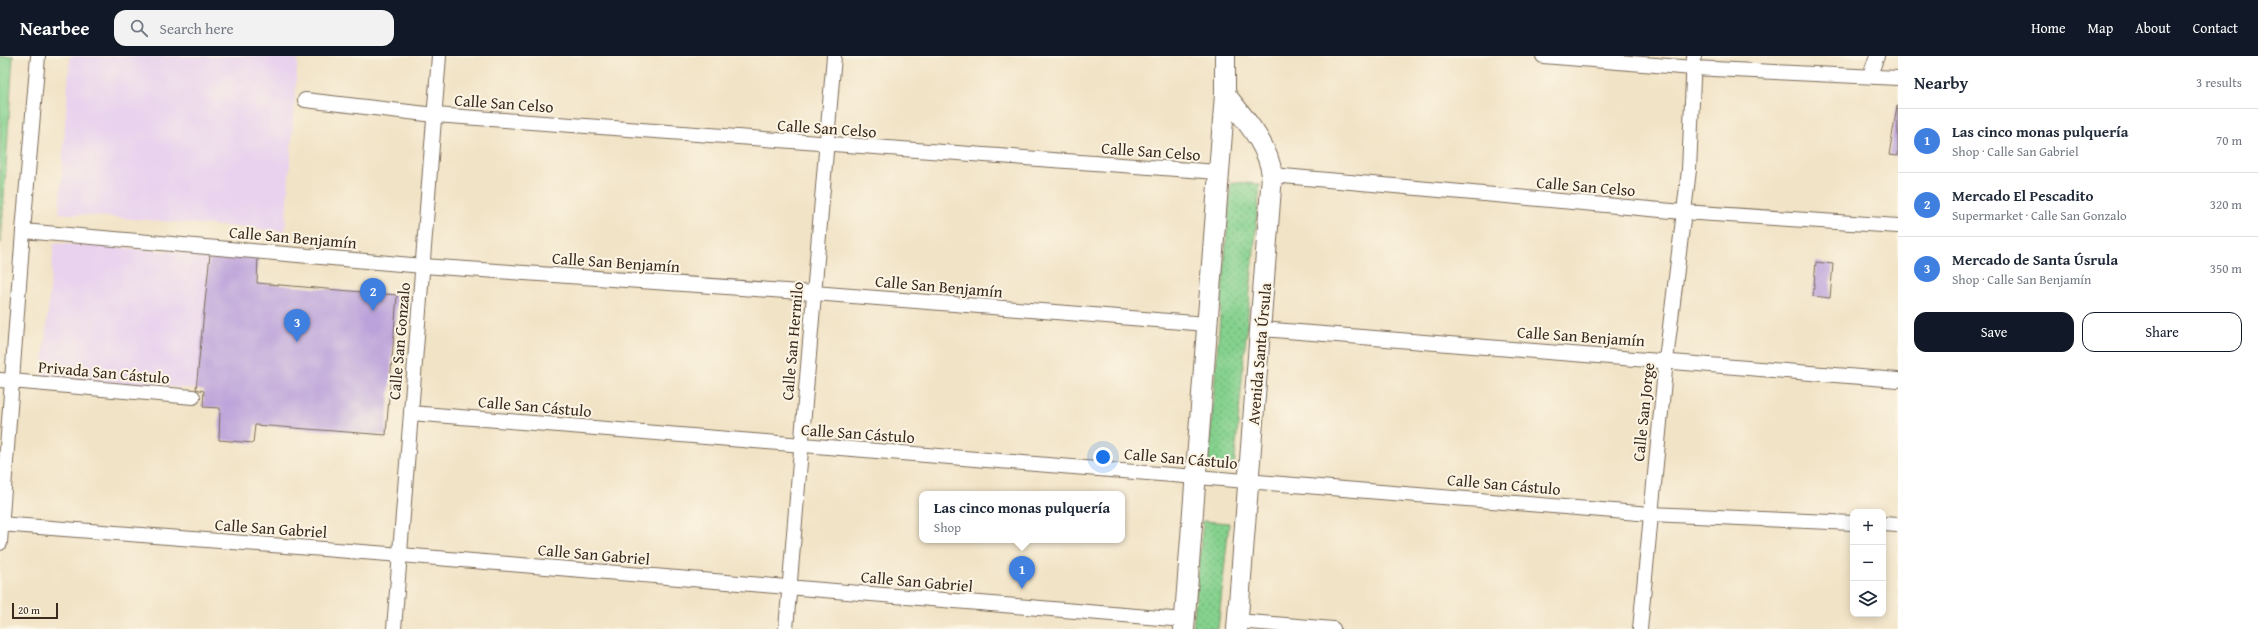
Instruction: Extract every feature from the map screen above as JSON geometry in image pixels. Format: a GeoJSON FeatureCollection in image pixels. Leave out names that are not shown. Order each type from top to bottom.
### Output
{"type":"FeatureCollection","features":[{"type":"Feature","properties":{"kind":"street"},"geometry":{"type":"LineString","coordinates":[[0,543],[5,380],[22,231],[38,56]]}},
{"type":"Feature","properties":{"kind":"street","name":"Calle San Gonzalo"},"geometry":{"type":"LineString","coordinates":[[394,629],[439,56]]}},
{"type":"Feature","properties":{"kind":"street","name":"Calle San Hermilo"},"geometry":{"type":"LineString","coordinates":[[786,629],[800,445],[834,56]]}},
{"type":"Feature","properties":{"kind":"street"},"geometry":{"type":"LineString","coordinates":[[1184,624],[1225,94],[1225,56]]}},
{"type":"Feature","properties":{"kind":"street"},"geometry":{"type":"LineString","coordinates":[[1543,56],[1694,62],[1898,78]]}},
{"type":"Feature","properties":{"kind":"street"},"geometry":{"type":"LineString","coordinates":[[1870,75],[1877,56]]}},
{"type":"Feature","properties":{"kind":"street","name":"Calle San Jorge"},"geometry":{"type":"LineString","coordinates":[[1640,629],[1666,360],[1689,170],[1694,62]]}},
{"type":"Feature","properties":{"kind":"street","name":"Avenida Santa Úrsula"},"geometry":{"type":"LineString","coordinates":[[1225,94],[1260,141],[1270,160],[1272,175],[1237,625]]}},
{"type":"Feature","properties":{"kind":"street","name":"Calle San Celso"},"geometry":{"type":"LineString","coordinates":[[305,100],[435,115],[827,145],[1218,172]]}},
{"type":"Feature","properties":{"kind":"street","name":"Calle San Celso"},"geometry":{"type":"LineString","coordinates":[[1272,175],[1683,212],[1898,226]]}},
{"type":"Feature","properties":{"kind":"street","name":"Calle San Benjamín"},"geometry":{"type":"LineString","coordinates":[[22,231],[423,266],[814,293],[1207,324]]}},
{"type":"Feature","properties":{"kind":"street","name":"Calle San Benjamín"},"geometry":{"type":"LineString","coordinates":[[1261,329],[1666,360],[1898,380]]}},
{"type":"Feature","properties":{"kind":"street","name":"Privada San Cástulo"},"geometry":{"type":"LineString","coordinates":[[5,380],[193,397]]}},
{"type":"Feature","properties":{"kind":"street","name":"Calle San Cástulo"},"geometry":{"type":"LineString","coordinates":[[411,413],[1248,480],[1650,514],[1850,523]]}},
{"type":"Feature","properties":{"kind":"street"},"geometry":{"type":"LineString","coordinates":[[1886,524],[1898,525]]}},
{"type":"Feature","properties":{"kind":"street","name":"Calle San Gabriel"},"geometry":{"type":"LineString","coordinates":[[1,525],[401,555],[789,587],[1184,624]]}},
{"type":"Feature","properties":{"kind":"street"},"geometry":{"type":"LineString","coordinates":[[1237,625],[1334,629]]}},
{"type":"Feature","properties":{"kind":"shaded area"},"geometry":{"type":"Polygon","coordinates":[[[70,56],[298,56],[285,231],[59,213],[70,56]]]}},
{"type":"Feature","properties":{"kind":"shaded area"},"geometry":{"type":"Polygon","coordinates":[[[54,243],[210,254],[196,389],[42,377],[54,243]]]}},
{"type":"Feature","properties":{"kind":"green space"},"geometry":{"type":"Polygon","coordinates":[[[0,56],[13,56],[1,243],[0,242],[0,56]]]}},
{"type":"Feature","properties":{"kind":"green space"},"geometry":{"type":"Polygon","coordinates":[[[1231,182],[1260,184],[1234,467],[1208,465],[1231,182]]]}},
{"type":"Feature","properties":{"kind":"green space"},"geometry":{"type":"Polygon","coordinates":[[[1203,521],[1229,523],[1218,629],[1193,629],[1203,521]]]}},
{"type":"Feature","properties":{"kind":"building"},"geometry":{"type":"Polygon","coordinates":[[[1898,106],[1898,156],[1889,155],[1898,106]]]}},
{"type":"Feature","properties":{"kind":"building"},"geometry":{"type":"Polygon","coordinates":[[[210,254],[258,256],[257,283],[397,295],[386,435],[255,425],[253,443],[219,440],[220,408],[203,407],[204,391],[196,389],[210,254]]]}},
{"type":"Feature","properties":{"kind":"building"},"geometry":{"type":"Polygon","coordinates":[[[1816,262],[1833,264],[1830,298],[1813,296],[1816,262]]]}},
{"type":"Feature","properties":{"kind":"place","name":"Mercado El Pescadito"},"geometry":{"type":"Point","coordinates":[373,311]}},
{"type":"Feature","properties":{"kind":"place","name":"Mercado de Santa Úsrula"},"geometry":{"type":"Point","coordinates":[297,342]}},
{"type":"Feature","properties":{"kind":"place","name":"Las cinco monas pulquería"},"geometry":{"type":"Point","coordinates":[1022,589]}}]}
